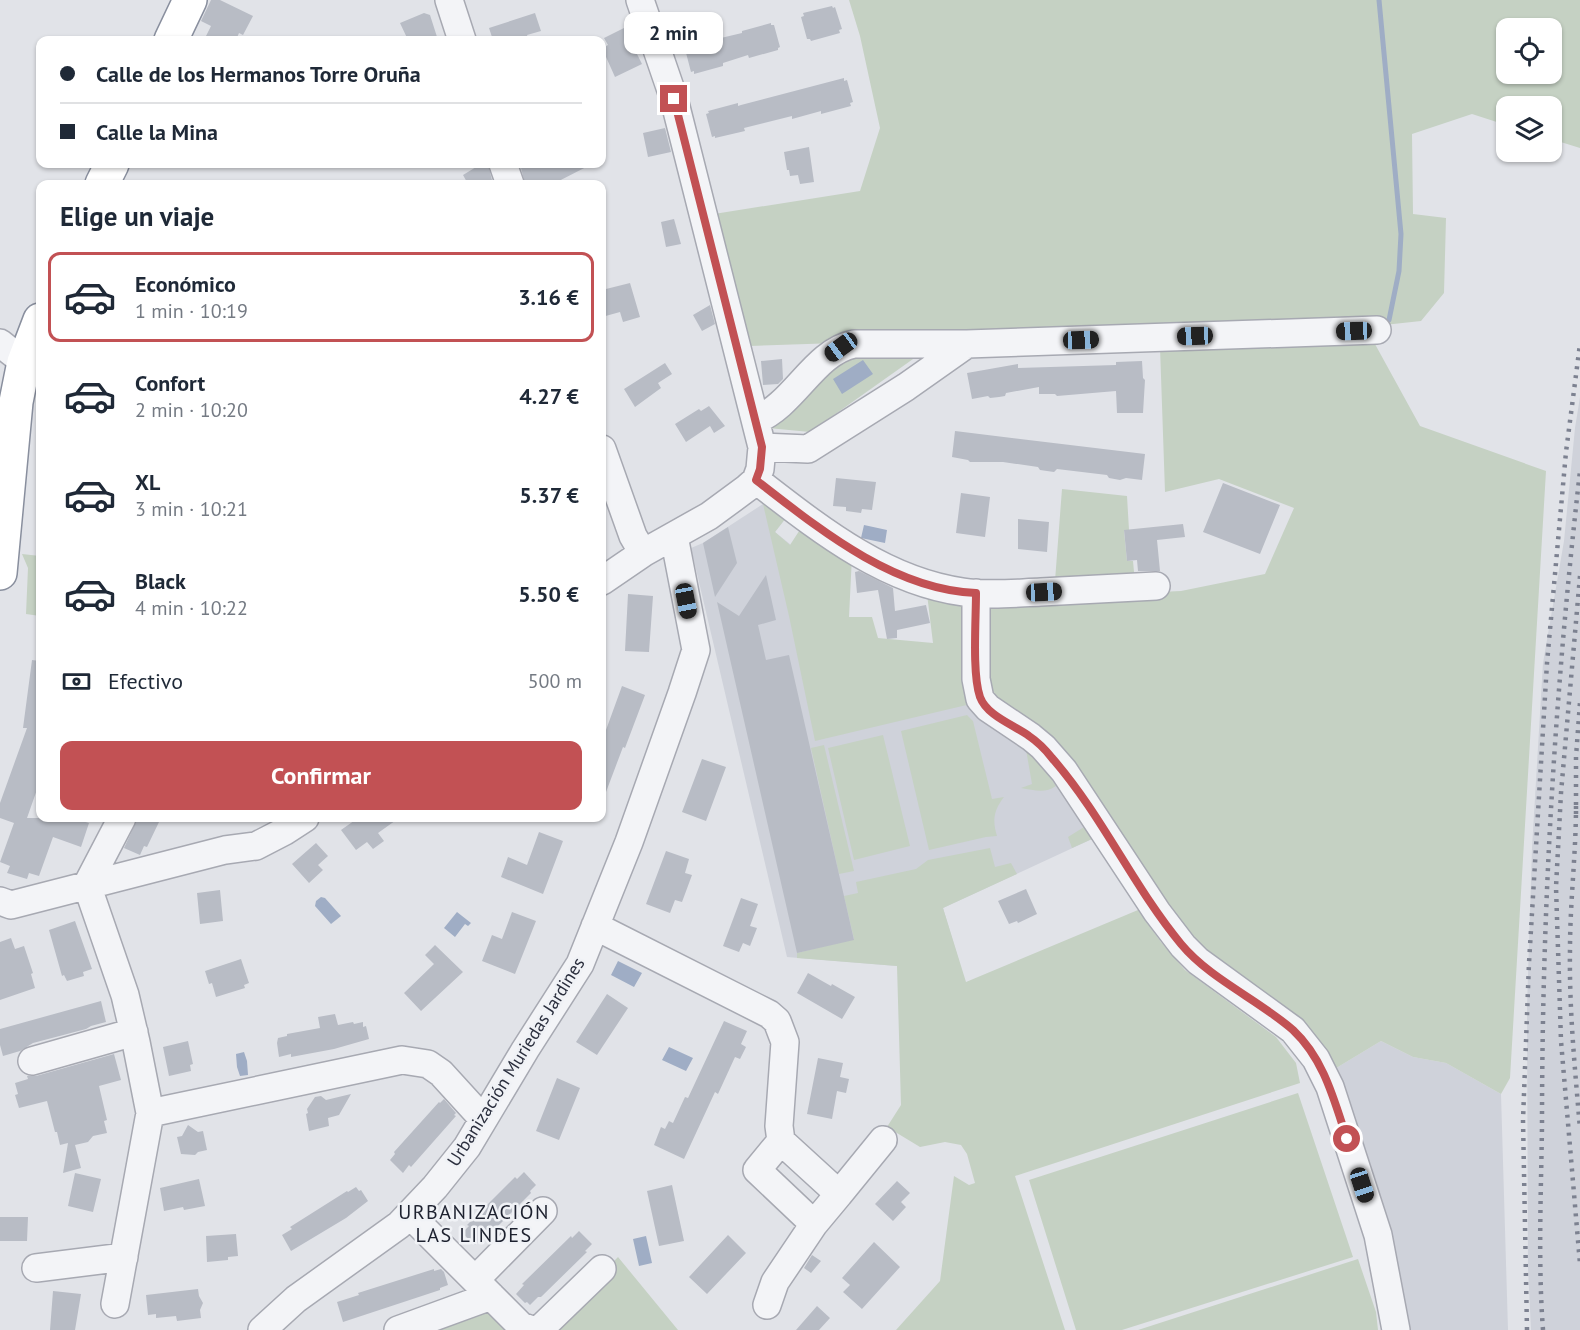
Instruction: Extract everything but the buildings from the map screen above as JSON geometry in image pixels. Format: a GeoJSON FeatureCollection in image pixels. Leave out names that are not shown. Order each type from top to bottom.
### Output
{"type":"FeatureCollection","features":[{"type":"Feature","properties":{"kind":"highway"},"geometry":{"type":"LineString","coordinates":[[173,36],[190,0]]}},
{"type":"Feature","properties":{"kind":"highway"},"geometry":{"type":"LineString","coordinates":[[0,573],[12,440],[11,365],[36,326]]}},
{"type":"Feature","properties":{"kind":"street"},"geometry":{"type":"LineString","coordinates":[[448,0],[461,36]]}},
{"type":"Feature","properties":{"kind":"street"},"geometry":{"type":"LineString","coordinates":[[606,578],[643,553],[709,516],[747,488],[756,480],[760,469],[762,447],[674,99],[640,0]]}},
{"type":"Feature","properties":{"kind":"street"},"geometry":{"type":"LineString","coordinates":[[756,420],[766,416],[789,397],[825,358],[841,347],[854,344],[967,344],[1377,330]]}},
{"type":"Feature","properties":{"kind":"street"},"geometry":{"type":"LineString","coordinates":[[762,447],[808,449],[906,387],[967,344]]}},
{"type":"Feature","properties":{"kind":"street"},"geometry":{"type":"LineString","coordinates":[[606,460],[633,536],[643,553]]}},
{"type":"Feature","properties":{"kind":"street"},"geometry":{"type":"LineString","coordinates":[[756,480],[819,528],[900,576],[931,585],[963,592],[999,594],[1156,586]]}},
{"type":"Feature","properties":{"kind":"street","name":"Urbanización Muriedas Jardines"},"geometry":{"type":"LineString","coordinates":[[262,1330],[296,1299],[399,1226],[410,1215],[466,1148],[580,964],[633,832],[696,650],[674,536]]}},
{"type":"Feature","properties":{"kind":"street"},"geometry":{"type":"LineString","coordinates":[[976,593],[976,679],[980,699],[988,708],[1037,742],[1064,771],[1157,912],[1183,946],[1217,975],[1293,1030],[1317,1059],[1330,1087],[1378,1235],[1396,1330]]}},
{"type":"Feature","properties":{"kind":"street"},"geometry":{"type":"LineString","coordinates":[[115,1304],[150,1113],[134,1032],[124,995],[87,885],[120,822]]}},
{"type":"Feature","properties":{"kind":"street"},"geometry":{"type":"LineString","coordinates":[[0,901],[11,905],[225,850],[256,846],[299,822]]}},
{"type":"Feature","properties":{"kind":"street"},"geometry":{"type":"LineString","coordinates":[[595,926],[770,1014],[777,1021],[785,1042],[779,1126],[781,1141],[839,1194]]}},
{"type":"Feature","properties":{"kind":"street"},"geometry":{"type":"LineString","coordinates":[[32,1061],[134,1032]]}},
{"type":"Feature","properties":{"kind":"street"},"geometry":{"type":"LineString","coordinates":[[150,1113],[402,1060],[428,1064],[441,1072],[483,1119]]}},
{"type":"Feature","properties":{"kind":"street"},"geometry":{"type":"LineString","coordinates":[[767,1305],[775,1282],[814,1224],[883,1140]]}},
{"type":"Feature","properties":{"kind":"street"},"geometry":{"type":"LineString","coordinates":[[781,1141],[757,1170],[814,1224]]}},
{"type":"Feature","properties":{"kind":"street"},"geometry":{"type":"LineString","coordinates":[[398,1330],[483,1288],[543,1211]]}},
{"type":"Feature","properties":{"kind":"street"},"geometry":{"type":"LineString","coordinates":[[410,1215],[521,1326],[533,1330],[541,1328],[602,1269]]}},
{"type":"Feature","properties":{"kind":"street"},"geometry":{"type":"LineString","coordinates":[[36,1268],[124,1257]]}},
{"type":"Feature","properties":{"kind":"shaded area"},"geometry":{"type":"Polygon","coordinates":[[[1580,397],[1580,1330],[1531,1330],[1528,1268],[1527,1007],[1532,848],[1543,663],[1564,541],[1580,397]]]}},
{"type":"Feature","properties":{"kind":"shaded area"},"geometry":{"type":"Polygon","coordinates":[[[763,504],[789,514],[775,532],[791,545],[789,616],[972,700],[1024,738],[1092,839],[943,908],[959,961],[897,966],[787,957],[691,548],[703,543],[763,504]]]}},
{"type":"Feature","properties":{"kind":"shaded area"},"geometry":{"type":"Polygon","coordinates":[[[1381,1041],[1413,1057],[1446,1063],[1501,1094],[1508,1330],[1410,1330],[1405,1305],[1333,1070],[1381,1041]]]}},
{"type":"Feature","properties":{"kind":"green space"},"geometry":{"type":"Polygon","coordinates":[[[849,0],[1580,0],[1580,148],[1562,142],[1562,96],[1496,96],[1496,122],[1472,114],[1412,134],[1413,214],[1446,218],[1444,293],[1421,321],[1384,325],[750,346],[714,214],[860,191],[880,128],[860,36],[849,0]]]}},
{"type":"Feature","properties":{"kind":"green space"},"geometry":{"type":"Polygon","coordinates":[[[1370,335],[1420,426],[1546,471],[1510,1078],[1501,1094],[1446,1063],[1413,1057],[1381,1041],[1333,1070],[1192,942],[986,696],[988,600],[1181,591],[1265,574],[1294,508],[1219,479],[1165,492],[1160,347],[1370,335]]]}},
{"type":"Feature","properties":{"kind":"green space"},"geometry":{"type":"Polygon","coordinates":[[[930,347],[810,432],[768,428],[845,353],[930,347]]]}},
{"type":"Feature","properties":{"kind":"green space"},"geometry":{"type":"Polygon","coordinates":[[[1062,489],[1127,496],[1129,530],[1124,531],[1127,561],[1133,561],[1135,583],[1055,581],[1062,489]]]}},
{"type":"Feature","properties":{"kind":"green space"},"geometry":{"type":"Polygon","coordinates":[[[763,504],[789,514],[775,532],[790,545],[803,525],[852,556],[849,617],[872,617],[878,638],[933,643],[927,594],[968,601],[975,703],[815,741],[763,504]]]}},
{"type":"Feature","properties":{"kind":"green space"},"geometry":{"type":"Polygon","coordinates":[[[22,554],[36,556],[36,615],[26,614],[28,568],[22,554]]]}},
{"type":"Feature","properties":{"kind":"green space"},"geometry":{"type":"Polygon","coordinates":[[[967,715],[973,721],[992,799],[1004,797],[995,815],[997,836],[929,850],[901,731],[967,715]]]}},
{"type":"Feature","properties":{"kind":"green space"},"geometry":{"type":"Polygon","coordinates":[[[883,735],[910,846],[854,860],[828,748],[883,735]]]}},
{"type":"Feature","properties":{"kind":"green space"},"geometry":{"type":"Polygon","coordinates":[[[1024,738],[1056,786],[1044,791],[1021,788],[1032,784],[1024,738]]]}},
{"type":"Feature","properties":{"kind":"green space"},"geometry":{"type":"Polygon","coordinates":[[[824,745],[854,871],[839,874],[811,748],[824,745]]]}},
{"type":"Feature","properties":{"kind":"green space"},"geometry":{"type":"Polygon","coordinates":[[[1084,827],[1092,839],[1072,848],[1068,837],[1084,827]]]}},
{"type":"Feature","properties":{"kind":"green space"},"geometry":{"type":"Polygon","coordinates":[[[990,848],[995,867],[1011,863],[1017,874],[943,908],[966,982],[1138,910],[1185,970],[1276,1037],[1296,1063],[1300,1083],[1015,1176],[1065,1330],[896,1330],[940,1281],[954,1176],[969,1185],[975,1183],[967,1154],[961,1145],[945,1142],[920,1147],[887,1127],[901,1105],[897,966],[797,958],[797,953],[854,939],[844,896],[858,893],[856,882],[916,869],[928,860],[990,848]]]}},
{"type":"Feature","properties":{"kind":"green space"},"geometry":{"type":"Polygon","coordinates":[[[1298,1093],[1353,1257],[1122,1330],[1076,1330],[1029,1180],[1298,1093]]]}},
{"type":"Feature","properties":{"kind":"green space"},"geometry":{"type":"Polygon","coordinates":[[[618,1257],[678,1330],[547,1330],[618,1257]]]}},
{"type":"Feature","properties":{"kind":"green space"},"geometry":{"type":"Polygon","coordinates":[[[1358,1259],[1376,1312],[1378,1330],[1138,1330],[1358,1259]]]}},
{"type":"Feature","properties":{"kind":"green space"},"geometry":{"type":"Polygon","coordinates":[[[486,1307],[512,1330],[423,1330],[486,1307]]]}},
{"type":"Feature","properties":{"kind":"water"},"geometry":{"type":"Polygon","coordinates":[[[863,360],[873,374],[842,394],[833,379],[863,360]]]}},
{"type":"Feature","properties":{"kind":"water"},"geometry":{"type":"Polygon","coordinates":[[[864,525],[887,530],[885,543],[861,538],[864,525]]]}},
{"type":"Feature","properties":{"kind":"water"},"geometry":{"type":"Polygon","coordinates":[[[321,897],[325,898],[341,916],[331,924],[315,906],[316,901],[321,897]]]}},
{"type":"Feature","properties":{"kind":"water"},"geometry":{"type":"Polygon","coordinates":[[[457,912],[471,923],[468,926],[465,924],[455,937],[444,928],[457,912]]]}},
{"type":"Feature","properties":{"kind":"water"},"geometry":{"type":"Polygon","coordinates":[[[618,961],[642,973],[634,987],[611,975],[618,961]]]}},
{"type":"Feature","properties":{"kind":"water"},"geometry":{"type":"Polygon","coordinates":[[[669,1047],[693,1058],[686,1071],[662,1060],[669,1047]]]}},
{"type":"Feature","properties":{"kind":"water"},"geometry":{"type":"Polygon","coordinates":[[[244,1052],[248,1075],[240,1076],[236,1054],[244,1052]]]}},
{"type":"Feature","properties":{"kind":"water"},"geometry":{"type":"Polygon","coordinates":[[[646,1236],[652,1263],[639,1266],[633,1239],[646,1236]]]}},
{"type":"Feature","properties":{"kind":"waterway"},"geometry":{"type":"LineString","coordinates":[[1379,0],[1401,234],[1399,271],[1389,320]]}},
{"type":"Feature","properties":{"kind":"railway"},"geometry":{"type":"LineString","coordinates":[[1527,1330],[1523,1120],[1529,963],[1547,663],[1566,452],[1580,344]]}},
{"type":"Feature","properties":{"kind":"railway"},"geometry":{"type":"LineString","coordinates":[[1543,1330],[1540,1228],[1547,880],[1557,716],[1580,471]]}},
{"type":"Feature","properties":{"kind":"railway"},"geometry":{"type":"LineString","coordinates":[[1580,576],[1561,793],[1556,887],[1561,1041],[1580,1264]]}},
{"type":"Feature","properties":{"kind":"railway"},"geometry":{"type":"LineString","coordinates":[[1576,814],[1576,757],[1580,702]]}},
{"type":"Feature","properties":{"kind":"railway"},"geometry":{"type":"LineString","coordinates":[[1576,806],[1570,972],[1580,1129]]}},
{"type":"Feature","properties":{"kind":"district","name":"URBANIZACIÓN LAS LINDES"},"geometry":{"type":"Point","coordinates":[474,1224]}},
{"type":"Feature","properties":{"kind":"route"},"geometry":{"type":"LineString","coordinates":[[674,99],[762,447],[760,469],[756,480],[819,528],[900,576],[920,583],[976,593],[976,679],[980,699],[996,715],[1044,747],[1064,771],[1157,912],[1183,946],[1198,961],[1293,1030],[1306,1045],[1317,1059],[1330,1087],[1347,1139]]}}]}
